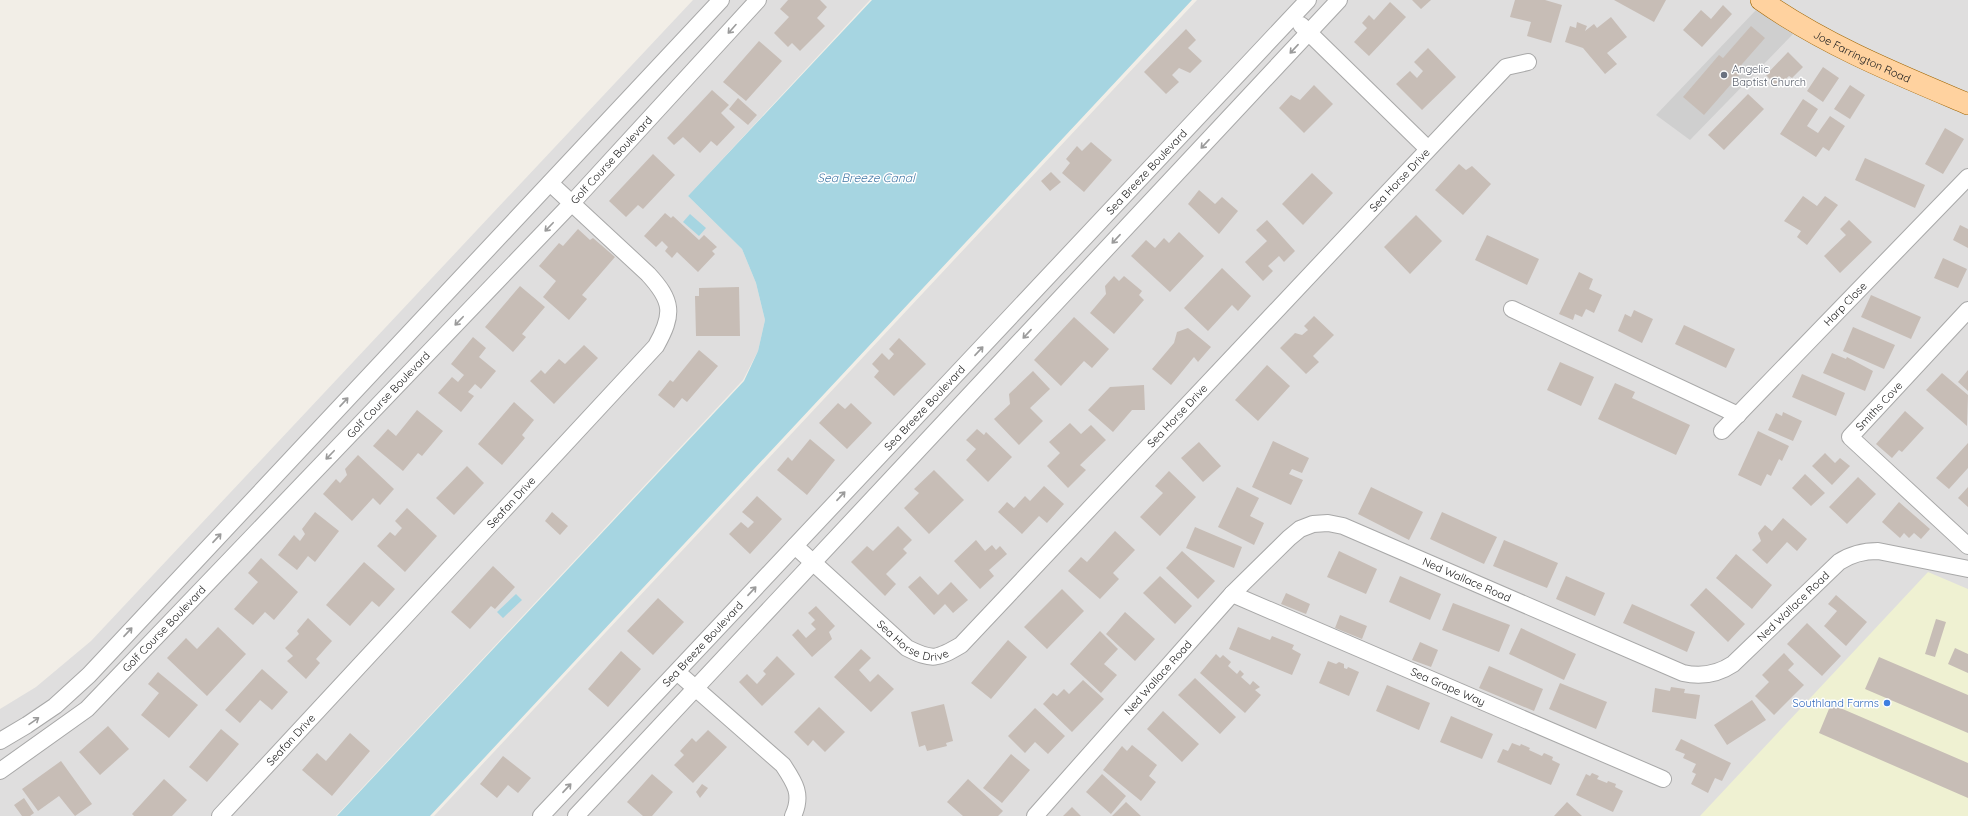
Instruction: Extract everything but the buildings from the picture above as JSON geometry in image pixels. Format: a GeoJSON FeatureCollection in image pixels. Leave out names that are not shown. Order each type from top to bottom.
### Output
{"type":"FeatureCollection","features":[{"type":"Feature","properties":{"kind":"main road","name":"Joe Farrington Road"},"geometry":{"type":"LineString","coordinates":[[1761,0],[1812,32],[1838,46],[1880,67],[1968,104]]}},
{"type":"Feature","properties":{"kind":"street","name":"Golf Course Boulevard"},"geometry":{"type":"LineString","coordinates":[[0,741],[55,706],[89,675],[721,0]]}},
{"type":"Feature","properties":{"kind":"street","name":"Golf Course Boulevard"},"geometry":{"type":"LineString","coordinates":[[0,771],[87,709],[571,204],[758,0]]}},
{"type":"Feature","properties":{"kind":"street","name":"Sea Breeze Boulevard"},"geometry":{"type":"LineString","coordinates":[[541,816],[1308,0]]}},
{"type":"Feature","properties":{"kind":"street"},"geometry":{"type":"LineString","coordinates":[[576,816],[1339,0]]}},
{"type":"Feature","properties":{"kind":"street"},"geometry":{"type":"LineString","coordinates":[[1292,17],[1428,149]]}},
{"type":"Feature","properties":{"kind":"street","name":"Sea Horse Drive"},"geometry":{"type":"LineString","coordinates":[[795,546],[812,564],[908,648],[925,656],[942,656],[961,645],[1506,67],[1528,62]]}},
{"type":"Feature","properties":{"kind":"street","name":"Harp Close"},"geometry":{"type":"LineString","coordinates":[[1722,431],[1968,176]]}},
{"type":"Feature","properties":{"kind":"street","name":"Seafan Drive"},"geometry":{"type":"LineString","coordinates":[[220,816],[656,346],[667,326],[668,304],[662,289],[648,274],[550,183]]}},
{"type":"Feature","properties":{"kind":"street"},"geometry":{"type":"LineString","coordinates":[[1512,309],[1738,415]]}},
{"type":"Feature","properties":{"kind":"street","name":"Smiths Cove"},"geometry":{"type":"LineString","coordinates":[[1968,310],[1850,437],[1968,546]]}},
{"type":"Feature","properties":{"kind":"street","name":"Ned Wallace Road"},"geometry":{"type":"LineString","coordinates":[[1035,816],[1232,594],[1289,538],[1300,529],[1313,524],[1328,523],[1343,526],[1683,673],[1700,675],[1718,672],[1733,664],[1839,562],[1852,555],[1869,551],[1878,551],[1968,569]]}},
{"type":"Feature","properties":{"kind":"street","name":"Sea Grape Way"},"geometry":{"type":"LineString","coordinates":[[1232,594],[1663,779]]}},
{"type":"Feature","properties":{"kind":"street"},"geometry":{"type":"LineString","coordinates":[[676,672],[783,765],[792,778],[798,794],[796,809],[793,816]]}},
{"type":"Feature","properties":{"kind":"shaded area"},"geometry":{"type":"Polygon","coordinates":[[[693,0],[870,0],[688,196],[742,249],[756,283],[765,320],[758,351],[743,380],[336,816],[0,816],[0,709],[36,687],[91,641],[693,0]]]}},
{"type":"Feature","properties":{"kind":"shaded area"},"geometry":{"type":"Polygon","coordinates":[[[1197,0],[1968,0],[1968,816],[434,816],[1197,0]]]}},
{"type":"Feature","properties":{"kind":"shaded area","name":"Angelic Baptist Church"},"geometry":{"type":"Polygon","coordinates":[[[1756,10],[1793,34],[1690,140],[1656,115],[1756,10]]]}},
{"type":"Feature","properties":{"kind":"green space","name":"Southland Farms"},"geometry":{"type":"Polygon","coordinates":[[[1928,572],[1968,589],[1968,816],[1700,816],[1928,572]]]}},
{"type":"Feature","properties":{"kind":"water","name":"Sea Breeze Canal"},"geometry":{"type":"Polygon","coordinates":[[[872,0],[1192,0],[430,816],[337,816],[744,381],[758,351],[765,320],[756,283],[742,249],[688,196],[872,0]]]}},
{"type":"Feature","properties":{"kind":"water"},"geometry":{"type":"Polygon","coordinates":[[[690,214],[706,228],[699,236],[683,222],[690,214]]]}},
{"type":"Feature","properties":{"kind":"water"},"geometry":{"type":"Polygon","coordinates":[[[516,594],[522,600],[503,618],[497,612],[516,594]]]}},
{"type":"Feature","properties":{"kind":"place","name":"Angelic Baptist Church"},"geometry":{"type":"Point","coordinates":[1724,75]}},
{"type":"Feature","properties":{"kind":"place","name":"Southland Farms"},"geometry":{"type":"Point","coordinates":[1887,703]}}]}
